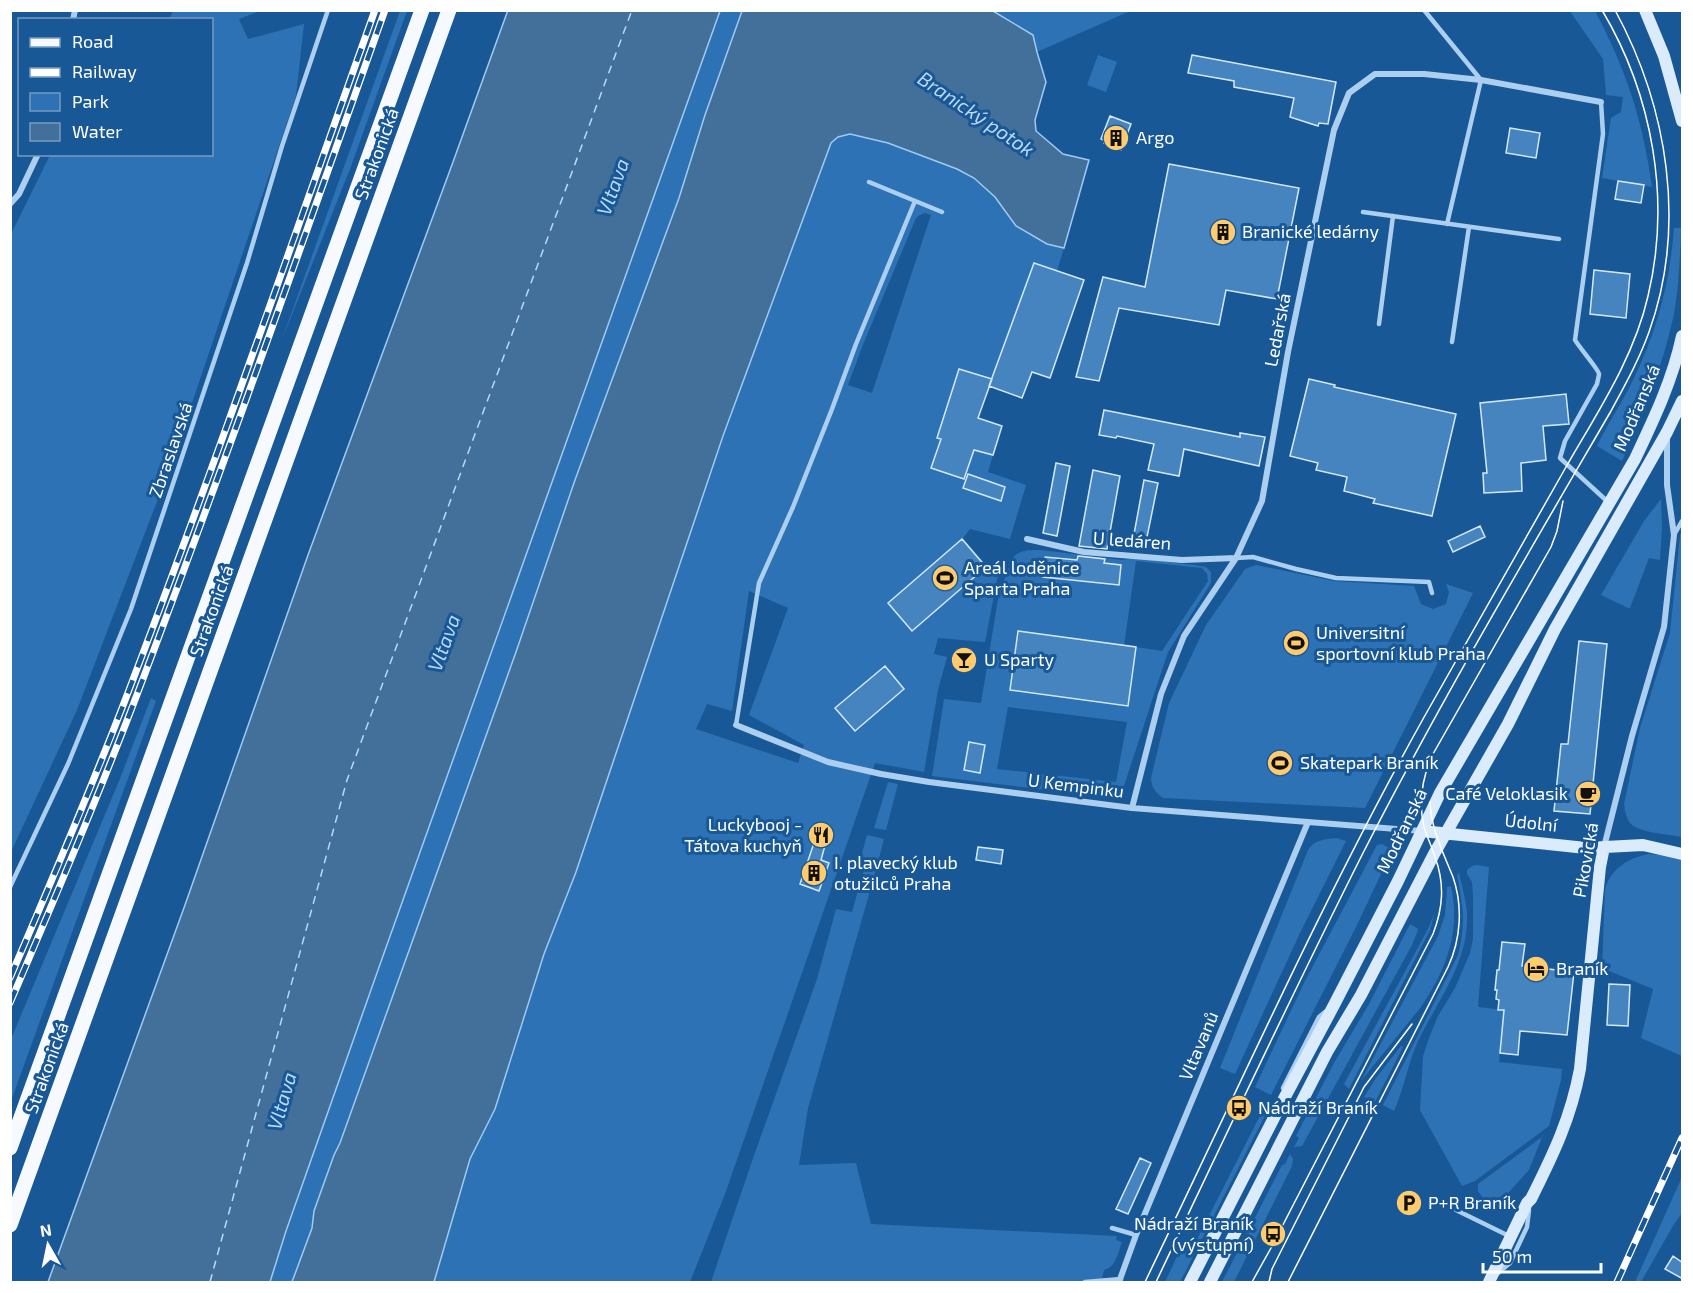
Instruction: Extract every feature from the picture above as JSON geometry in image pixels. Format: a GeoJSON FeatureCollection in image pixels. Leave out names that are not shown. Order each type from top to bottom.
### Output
{"type":"FeatureCollection","features":[{"type":"Feature","properties":{"kind":"main road","name":"Strakonická"},"geometry":{"type":"LineString","coordinates":[[10,1148],[422,10]]}},
{"type":"Feature","properties":{"kind":"main road","name":"Strakonická"},"geometry":{"type":"LineString","coordinates":[[10,1225],[449,10]]}},
{"type":"Feature","properties":{"kind":"main road"},"geometry":{"type":"LineString","coordinates":[[1645,10],[1664,56],[1683,121]]}},
{"type":"Feature","properties":{"kind":"main road"},"geometry":{"type":"LineString","coordinates":[[1664,56],[1683,85]]}},
{"type":"Feature","properties":{"kind":"main road","name":"Modřanská"},"geometry":{"type":"LineString","coordinates":[[1190,1282],[1461,756],[1635,459],[1669,382],[1683,336]]}},
{"type":"Feature","properties":{"kind":"main road","name":"Modřanská"},"geometry":{"type":"LineString","coordinates":[[1210,1282],[1327,1052],[1362,995],[1446,833],[1508,724],[1555,629],[1683,400]]}},
{"type":"Feature","properties":{"kind":"main road","name":"Údolní"},"geometry":{"type":"LineString","coordinates":[[1422,831],[1586,848],[1643,845],[1683,854]]}},
{"type":"Feature","properties":{"kind":"main road","name":"Pikovická"},"geometry":{"type":"LineString","coordinates":[[1489,1282],[1557,1146],[1576,1092],[1600,867],[1604,848]]}},
{"type":"Feature","properties":{"kind":"street","name":"Ledařská"},"geometry":{"type":"LineString","coordinates":[[1132,808],[1161,693],[1184,636],[1236,558],[1262,501],[1288,352],[1334,130],[1349,93],[1375,74],[1424,74],[1481,80],[1601,102]]}},
{"type":"Feature","properties":{"kind":"street"},"geometry":{"type":"LineString","coordinates":[[10,204],[19,194],[37,156]]}},
{"type":"Feature","properties":{"kind":"street","name":"Pikovická"},"geometry":{"type":"LineString","coordinates":[[1604,848],[1632,736],[1664,627],[1674,535],[1667,485],[1667,432]]}},
{"type":"Feature","properties":{"kind":"street","name":"U ledáren"},"geometry":{"type":"LineString","coordinates":[[1027,539],[1084,552],[1182,560],[1236,558]]}},
{"type":"Feature","properties":{"kind":"street","name":"U Kempinku"},"geometry":{"type":"LineString","coordinates":[[736,725],[828,762],[928,782],[1132,808],[1422,831]]}},
{"type":"Feature","properties":{"kind":"street","name":"Vltavanů"},"geometry":{"type":"LineString","coordinates":[[1120,1281],[1136,1235],[1308,822]]}},
{"type":"Feature","properties":{"kind":"lane","name":"Zbraslavská"},"geometry":{"type":"LineString","coordinates":[[10,887],[68,764],[131,609],[247,263],[282,146],[328,10]]}},
{"type":"Feature","properties":{"kind":"lane"},"geometry":{"type":"LineString","coordinates":[[1424,10],[1481,80],[1447,224]]}},
{"type":"Feature","properties":{"kind":"lane"},"geometry":{"type":"LineString","coordinates":[[1601,102],[1603,134],[1575,340],[1586,357],[1598,369],[1599,375],[1597,384],[1565,441],[1560,458],[1610,503]]}},
{"type":"Feature","properties":{"kind":"lane"},"geometry":{"type":"LineString","coordinates":[[869,182],[942,213]]}},
{"type":"Feature","properties":{"kind":"lane"},"geometry":{"type":"LineString","coordinates":[[736,725],[759,583],[793,507],[856,344],[915,201]]}},
{"type":"Feature","properties":{"kind":"lane"},"geometry":{"type":"LineString","coordinates":[[1363,212],[1559,239]]}},
{"type":"Feature","properties":{"kind":"lane"},"geometry":{"type":"LineString","coordinates":[[1379,324],[1393,216]]}},
{"type":"Feature","properties":{"kind":"lane"},"geometry":{"type":"LineString","coordinates":[[1452,342],[1469,227]]}},
{"type":"Feature","properties":{"kind":"lane"},"geometry":{"type":"LineString","coordinates":[[1674,535],[1683,521]]}},
{"type":"Feature","properties":{"kind":"lane"},"geometry":{"type":"LineString","coordinates":[[1236,558],[1253,557],[1336,578],[1429,582],[1432,593]]}},
{"type":"Feature","properties":{"kind":"lane"},"geometry":{"type":"LineString","coordinates":[[1489,1282],[1510,1263],[1527,1227],[1531,1199]]}},
{"type":"Feature","properties":{"kind":"lane"},"geometry":{"type":"LineString","coordinates":[[1456,1210],[1511,1237]]}},
{"type":"Feature","properties":{"kind":"lane"},"geometry":{"type":"LineString","coordinates":[[1112,1228],[1136,1235]]}},
{"type":"Feature","properties":{"kind":"lane"},"geometry":{"type":"LineString","coordinates":[[1085,1282],[1120,1281]]}},
{"type":"Feature","properties":{"kind":"green space"},"geometry":{"type":"Polygon","coordinates":[[[173,11],[260,11],[239,19],[248,39],[304,24],[296,96],[171,465],[77,710],[11,852],[11,234],[50,156],[213,156],[213,18],[170,18],[173,11]]]}},
{"type":"Feature","properties":{"kind":"green space"},"geometry":{"type":"Polygon","coordinates":[[[400,11],[407,11],[350,169],[281,342],[400,11]]]}},
{"type":"Feature","properties":{"kind":"green space"},"geometry":{"type":"Polygon","coordinates":[[[720,11],[742,11],[705,115],[679,198],[575,480],[516,652],[314,1211],[312,1228],[292,1282],[270,1282],[378,970],[720,11]]]}},
{"type":"Feature","properties":{"kind":"green space"},"geometry":{"type":"Polygon","coordinates":[[[993,11],[1130,11],[1037,52],[1033,35],[993,11]]]}},
{"type":"Feature","properties":{"kind":"green space"},"geometry":{"type":"Polygon","coordinates":[[[1570,11],[1595,11],[1616,54],[1632,96],[1644,140],[1652,187],[1602,178],[1611,118],[1621,112],[1623,97],[1606,95],[1603,59],[1570,11]]]}},
{"type":"Feature","properties":{"kind":"green space"},"geometry":{"type":"Polygon","coordinates":[[[1098,55],[1117,62],[1106,92],[1087,85],[1098,55]]]}},
{"type":"Feature","properties":{"kind":"green space"},"geometry":{"type":"Polygon","coordinates":[[[850,134],[888,143],[957,169],[974,178],[995,197],[1015,225],[1047,244],[1064,248],[1057,271],[1034,263],[992,379],[959,369],[938,438],[993,455],[988,472],[1026,485],[1010,539],[970,529],[963,538],[987,566],[999,569],[985,642],[938,638],[934,654],[947,657],[938,690],[924,772],[875,763],[725,1194],[690,1282],[434,1282],[470,1159],[495,1109],[544,954],[576,872],[710,474],[831,143],[838,137],[850,134]],[[925,213],[916,218],[848,385],[872,393],[931,215],[925,213]],[[749,591],[732,711],[707,704],[696,729],[798,763],[804,745],[749,715],[788,608],[749,591]],[[885,666],[836,708],[855,731],[904,689],[885,666]],[[809,856],[800,884],[819,891],[829,863],[809,856]]]}},
{"type":"Feature","properties":{"kind":"green space"},"geometry":{"type":"Polygon","coordinates":[[[1674,228],[1681,228],[1674,314],[1652,389],[1622,461],[1597,446],[1629,388],[1649,344],[1666,287],[1674,228]]]}},
{"type":"Feature","properties":{"kind":"green space"},"geometry":{"type":"Polygon","coordinates":[[[1661,499],[1660,560],[1649,558],[1630,608],[1628,608],[1601,595],[1644,521],[1661,499]]]}},
{"type":"Feature","properties":{"kind":"green space"},"geometry":{"type":"Polygon","coordinates":[[[1682,530],[1682,837],[1647,831],[1634,826],[1625,812],[1624,804],[1640,728],[1670,633],[1682,530]]]}},
{"type":"Feature","properties":{"kind":"green space"},"geometry":{"type":"Polygon","coordinates":[[[1037,550],[1122,560],[1136,558],[1194,565],[1206,567],[1211,572],[1211,583],[1168,652],[1122,792],[1113,798],[932,776],[944,699],[981,703],[1000,590],[1014,556],[1025,551],[1037,550]],[[1136,561],[1124,646],[1010,690],[1128,706],[1136,647],[1162,651],[1208,581],[1207,574],[1202,568],[1136,561]],[[1008,707],[997,769],[1116,782],[1127,722],[1008,707]],[[969,742],[964,770],[980,773],[985,745],[969,742]]]}},
{"type":"Feature","properties":{"kind":"green space"},"geometry":{"type":"Polygon","coordinates":[[[1256,565],[1334,581],[1414,586],[1421,604],[1433,609],[1446,604],[1449,592],[1446,584],[1473,593],[1365,808],[1163,798],[1153,787],[1151,778],[1169,703],[1206,625],[1245,569],[1256,565]]]}},
{"type":"Feature","properties":{"kind":"green space"},"geometry":{"type":"Polygon","coordinates":[[[151,698],[156,701],[11,1101],[11,1039],[119,781],[151,698]]]}},
{"type":"Feature","properties":{"kind":"green space"},"geometry":{"type":"Polygon","coordinates":[[[888,782],[898,784],[886,830],[874,828],[888,782]]]}},
{"type":"Feature","properties":{"kind":"green space"},"geometry":{"type":"Polygon","coordinates":[[[867,835],[884,839],[878,862],[861,857],[867,835]]]}},
{"type":"Feature","properties":{"kind":"green space"},"geometry":{"type":"Polygon","coordinates":[[[1336,838],[1346,841],[1300,933],[1235,1074],[1220,1068],[1308,850],[1317,842],[1336,838]]]}},
{"type":"Feature","properties":{"kind":"green space"},"geometry":{"type":"Polygon","coordinates":[[[1382,844],[1389,848],[1390,855],[1271,1095],[1255,1087],[1305,981],[1377,845],[1382,844]]]}},
{"type":"Feature","properties":{"kind":"green space"},"geometry":{"type":"Polygon","coordinates":[[[1649,854],[1674,856],[1682,860],[1682,1056],[1641,1038],[1653,989],[1602,968],[1607,883],[1621,866],[1634,858],[1649,854]]]}},
{"type":"Feature","properties":{"kind":"green space"},"geometry":{"type":"Polygon","coordinates":[[[1477,865],[1489,867],[1478,1007],[1504,1010],[1499,1062],[1562,1069],[1549,1126],[1475,1181],[1462,1186],[1420,1110],[1423,1056],[1438,1016],[1455,988],[1470,953],[1473,939],[1473,895],[1472,882],[1467,870],[1477,865]]]}},
{"type":"Feature","properties":{"kind":"green space"},"geometry":{"type":"Polygon","coordinates":[[[867,868],[876,870],[808,1108],[799,1165],[856,1163],[871,1224],[1117,1236],[1116,1240],[1122,1242],[1118,1255],[1114,1263],[1104,1270],[1101,1282],[711,1282],[817,979],[836,909],[852,912],[863,873],[867,868]]]}},
{"type":"Feature","properties":{"kind":"green space"},"geometry":{"type":"Polygon","coordinates":[[[1459,873],[1467,914],[1463,948],[1451,980],[1418,1041],[1394,1111],[1383,1105],[1458,955],[1463,924],[1457,875],[1459,873]]]}},
{"type":"Feature","properties":{"kind":"green space"},"geometry":{"type":"Polygon","coordinates":[[[1451,886],[1454,903],[1452,935],[1438,979],[1421,1007],[1361,1081],[1438,936],[1445,915],[1447,887],[1451,886]]]}},
{"type":"Feature","properties":{"kind":"green space"},"geometry":{"type":"Polygon","coordinates":[[[1435,912],[1430,930],[1349,1089],[1344,1084],[1435,912]]]}},
{"type":"Feature","properties":{"kind":"green space"},"geometry":{"type":"Polygon","coordinates":[[[1410,924],[1418,930],[1412,945],[1302,1146],[1294,1147],[1299,1138],[1296,1136],[1410,924]]]}},
{"type":"Feature","properties":{"kind":"green space"},"geometry":{"type":"Polygon","coordinates":[[[1401,1046],[1403,1047],[1375,1102],[1364,1097],[1376,1078],[1401,1046]]]}},
{"type":"Feature","properties":{"kind":"green space"},"geometry":{"type":"Polygon","coordinates":[[[1267,1102],[1271,1104],[1180,1282],[1165,1282],[1181,1248],[1190,1253],[1267,1102]]]}},
{"type":"Feature","properties":{"kind":"green space"},"geometry":{"type":"Polygon","coordinates":[[[1542,1137],[1529,1170],[1509,1192],[1504,1202],[1497,1205],[1487,1204],[1478,1191],[1478,1184],[1542,1137]]]}},
{"type":"Feature","properties":{"kind":"green space"},"geometry":{"type":"Polygon","coordinates":[[[1290,1154],[1293,1159],[1292,1166],[1234,1282],[1222,1282],[1282,1165],[1285,1164],[1290,1154]]]}},
{"type":"Feature","properties":{"kind":"green space"},"geometry":{"type":"Polygon","coordinates":[[[1682,1177],[1682,1213],[1641,1282],[1635,1282],[1682,1177]]]}},
{"type":"Feature","properties":{"kind":"water","name":"Vltava"},"geometry":{"type":"Polygon","coordinates":[[[508,10],[720,11],[378,970],[270,1282],[48,1282],[185,905],[308,555],[508,10]]]}},
{"type":"Feature","properties":{"kind":"water","name":"Branický potok"},"geometry":{"type":"Polygon","coordinates":[[[742,11],[993,11],[1033,35],[1046,82],[1035,120],[1036,131],[1063,154],[1089,160],[1064,248],[1047,244],[1016,226],[995,197],[974,178],[957,169],[888,143],[850,134],[838,137],[831,143],[723,436],[576,872],[544,954],[495,1109],[470,1159],[434,1282],[292,1282],[312,1228],[314,1211],[516,652],[575,480],[679,198],[705,115],[742,11]]]}},
{"type":"Feature","properties":{"kind":"building"},"geometry":{"type":"Polygon","coordinates":[[[1192,55],[1336,82],[1328,124],[1319,123],[1318,126],[1290,117],[1294,98],[1234,87],[1234,81],[1188,73],[1192,55]]]}},
{"type":"Feature","properties":{"kind":"building","name":"Argo"},"geometry":{"type":"Polygon","coordinates":[[[1110,116],[1131,124],[1121,150],[1104,143],[1105,141],[1101,139],[1110,116]]]}},
{"type":"Feature","properties":{"kind":"building"},"geometry":{"type":"Polygon","coordinates":[[[1510,128],[1540,133],[1536,158],[1506,153],[1510,128]]]}},
{"type":"Feature","properties":{"kind":"building","name":"Branické ledárny"},"geometry":{"type":"Polygon","coordinates":[[[1169,164],[1299,188],[1277,299],[1226,290],[1219,325],[1119,308],[1099,381],[1076,377],[1103,277],[1145,287],[1169,164]]]}},
{"type":"Feature","properties":{"kind":"building"},"geometry":{"type":"Polygon","coordinates":[[[1618,181],[1644,185],[1641,203],[1615,199],[1618,181]]]}},
{"type":"Feature","properties":{"kind":"building"},"geometry":{"type":"Polygon","coordinates":[[[1034,263],[1084,280],[1050,378],[1032,372],[1022,398],[989,386],[1034,263]]]}},
{"type":"Feature","properties":{"kind":"building"},"geometry":{"type":"Polygon","coordinates":[[[1594,270],[1630,274],[1626,318],[1590,314],[1594,270]]]}},
{"type":"Feature","properties":{"kind":"building"},"geometry":{"type":"Polygon","coordinates":[[[959,369],[992,379],[978,418],[1002,426],[993,455],[974,450],[964,479],[931,468],[941,439],[937,438],[959,369]]]}},
{"type":"Feature","properties":{"kind":"building"},"geometry":{"type":"Polygon","coordinates":[[[1309,379],[1335,385],[1334,387],[1456,414],[1432,516],[1373,503],[1375,499],[1344,491],[1347,477],[1316,470],[1318,463],[1290,456],[1309,379]]]}},
{"type":"Feature","properties":{"kind":"building"},"geometry":{"type":"Polygon","coordinates":[[[1566,394],[1569,424],[1543,426],[1546,460],[1521,463],[1522,491],[1484,493],[1483,473],[1487,473],[1480,403],[1566,394]]]}},
{"type":"Feature","properties":{"kind":"building"},"geometry":{"type":"Polygon","coordinates":[[[1104,410],[1240,437],[1240,433],[1265,437],[1259,466],[1184,449],[1179,476],[1148,470],[1154,444],[1117,436],[1116,438],[1099,435],[1104,410]]]}},
{"type":"Feature","properties":{"kind":"building"},"geometry":{"type":"Polygon","coordinates":[[[1056,463],[1070,466],[1057,536],[1043,533],[1056,463]]]}},
{"type":"Feature","properties":{"kind":"building"},"geometry":{"type":"Polygon","coordinates":[[[1093,470],[1120,476],[1107,549],[1079,546],[1093,470]]]}},
{"type":"Feature","properties":{"kind":"building"},"geometry":{"type":"Polygon","coordinates":[[[968,474],[1005,487],[1001,501],[963,488],[968,474]]]}},
{"type":"Feature","properties":{"kind":"building"},"geometry":{"type":"Polygon","coordinates":[[[1144,480],[1158,483],[1145,547],[1132,545],[1144,480]]]}},
{"type":"Feature","properties":{"kind":"building"},"geometry":{"type":"Polygon","coordinates":[[[1480,526],[1485,537],[1453,552],[1448,541],[1480,526]]]}},
{"type":"Feature","properties":{"kind":"building"},"geometry":{"type":"Polygon","coordinates":[[[962,539],[986,567],[912,631],[888,603],[962,539]]]}},
{"type":"Feature","properties":{"kind":"building"},"geometry":{"type":"Polygon","coordinates":[[[1078,556],[1105,559],[1104,563],[1121,565],[1119,585],[1043,577],[1045,557],[1077,560],[1078,556]]]}},
{"type":"Feature","properties":{"kind":"building"},"geometry":{"type":"Polygon","coordinates":[[[1018,631],[1136,647],[1128,706],[1010,690],[1018,631]]]}},
{"type":"Feature","properties":{"kind":"building"},"geometry":{"type":"Polygon","coordinates":[[[1579,641],[1607,644],[1590,814],[1554,811],[1561,744],[1568,744],[1579,641]]]}},
{"type":"Feature","properties":{"kind":"building"},"geometry":{"type":"Polygon","coordinates":[[[885,666],[904,689],[855,731],[835,708],[885,666]]]}},
{"type":"Feature","properties":{"kind":"building"},"geometry":{"type":"Polygon","coordinates":[[[969,742],[985,745],[980,773],[964,770],[969,742]]]}},
{"type":"Feature","properties":{"kind":"building"},"geometry":{"type":"Polygon","coordinates":[[[817,824],[830,827],[821,860],[829,863],[819,891],[800,884],[814,843],[812,842],[817,824]]]}},
{"type":"Feature","properties":{"kind":"building"},"geometry":{"type":"Polygon","coordinates":[[[978,847],[1003,850],[1001,864],[976,860],[978,847]]]}},
{"type":"Feature","properties":{"kind":"building"},"geometry":{"type":"Polygon","coordinates":[[[1502,942],[1525,944],[1522,966],[1574,972],[1567,1035],[1520,1031],[1518,1055],[1500,1053],[1504,1010],[1498,1010],[1499,1000],[1496,999],[1497,990],[1495,990],[1502,942]]]}},
{"type":"Feature","properties":{"kind":"building"},"geometry":{"type":"Polygon","coordinates":[[[1609,984],[1630,985],[1628,1026],[1607,1025],[1609,984]]]}},
{"type":"Feature","properties":{"kind":"building"},"geometry":{"type":"Polygon","coordinates":[[[1140,1158],[1151,1163],[1128,1214],[1116,1209],[1140,1158]]]}},
{"type":"Feature","properties":{"kind":"building"},"geometry":{"type":"Polygon","coordinates":[[[1673,1256],[1683,1263],[1683,1279],[1665,1269],[1673,1256]]]}},
{"type":"Feature","properties":{"kind":"ferry route"},"geometry":{"type":"LineString","coordinates":[[210,1282],[347,780],[632,10]]}},
{"type":"Feature","properties":{"kind":"tram line"},"geometry":{"type":"LineString","coordinates":[[1145,1282],[1349,858],[1423,719],[1602,406],[1624,363],[1642,319],[1655,260],[1658,223],[1653,149],[1634,77],[1620,43],[1602,10]]}},
{"type":"Feature","properties":{"kind":"tram line"},"geometry":{"type":"LineString","coordinates":[[1156,1282],[1284,1014],[1391,799],[1452,687],[1611,411],[1649,332],[1661,292],[1667,251],[1669,209],[1666,168],[1659,127],[1648,87],[1615,10]]}},
{"type":"Feature","properties":{"kind":"tram line"},"geometry":{"type":"LineString","coordinates":[[1252,1282],[1433,934],[1442,896],[1438,867],[1422,818],[1421,799],[1426,772],[1433,754],[1551,547],[1563,501]]}},
{"type":"Feature","properties":{"kind":"tram line"},"geometry":{"type":"LineString","coordinates":[[1288,1282],[1448,967],[1456,945],[1459,922],[1458,899],[1453,877],[1435,831],[1430,802]]}},
{"type":"Feature","properties":{"kind":"tram line"},"geometry":{"type":"LineString","coordinates":[[1269,1282],[1272,1269],[1364,1087],[1412,1024]]}},
{"type":"Feature","properties":{"kind":"railway"},"geometry":{"type":"LineString","coordinates":[[10,978],[129,690],[254,351],[375,10]]}},
{"type":"Feature","properties":{"kind":"railway"},"geometry":{"type":"LineString","coordinates":[[10,1003],[92,809],[138,692],[233,437],[385,10]]}},
{"type":"Feature","properties":{"kind":"railway"},"geometry":{"type":"LineString","coordinates":[[1617,1282],[1682,1138]]}},
{"type":"Feature","properties":{"kind":"place","name":"Argo"},"geometry":{"type":"Point","coordinates":[1116,138]}},
{"type":"Feature","properties":{"kind":"place","name":"Branické ledárny"},"geometry":{"type":"Point","coordinates":[1223,232]}},
{"type":"Feature","properties":{"kind":"place","name":"Areál loděnice Sparta Praha"},"geometry":{"type":"Point","coordinates":[945,578]}},
{"type":"Feature","properties":{"kind":"place","name":"Universitní sportovní klub Praha"},"geometry":{"type":"Point","coordinates":[1296,643]}},
{"type":"Feature","properties":{"kind":"place","name":"U Sparty"},"geometry":{"type":"Point","coordinates":[964,660]}},
{"type":"Feature","properties":{"kind":"place","name":"Skatepark Braník"},"geometry":{"type":"Point","coordinates":[1280,763]}},
{"type":"Feature","properties":{"kind":"place","name":"Café Veloklasik"},"geometry":{"type":"Point","coordinates":[1588,794]}},
{"type":"Feature","properties":{"kind":"place","name":"Luckybooj - Tátova kuchyň"},"geometry":{"type":"Point","coordinates":[821,835]}},
{"type":"Feature","properties":{"kind":"place","name":"I. plavecký klub otužilců Praha"},"geometry":{"type":"Point","coordinates":[814,873]}},
{"type":"Feature","properties":{"kind":"place","name":"Braník"},"geometry":{"type":"Point","coordinates":[1536,969]}},
{"type":"Feature","properties":{"kind":"place","name":"Nádraží Braník"},"geometry":{"type":"Point","coordinates":[1239,1108]}},
{"type":"Feature","properties":{"kind":"place","name":"P+R Braník"},"geometry":{"type":"Point","coordinates":[1409,1203]}},
{"type":"Feature","properties":{"kind":"place","name":"Nádraží Braník (výstupní)"},"geometry":{"type":"Point","coordinates":[1273,1234]}}]}
